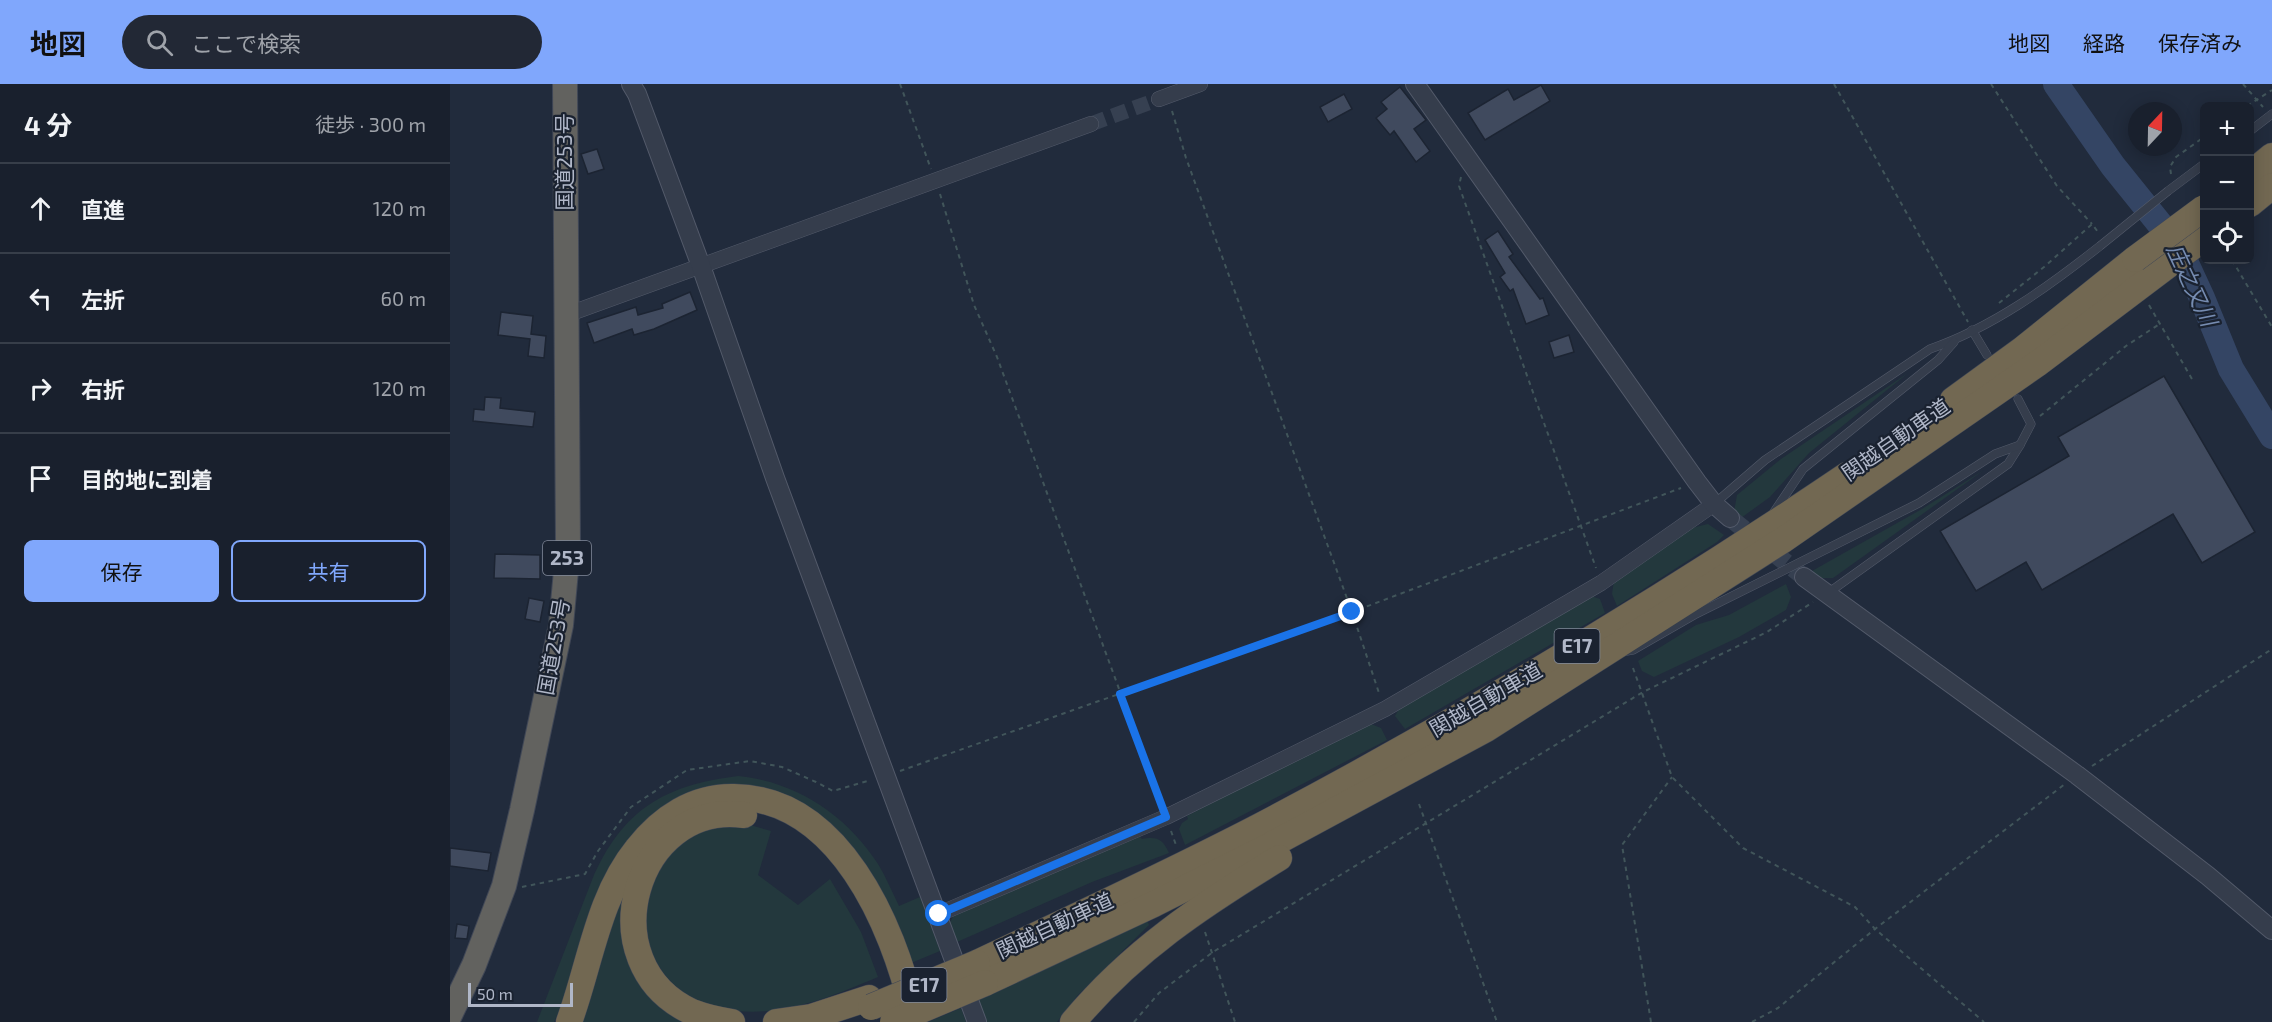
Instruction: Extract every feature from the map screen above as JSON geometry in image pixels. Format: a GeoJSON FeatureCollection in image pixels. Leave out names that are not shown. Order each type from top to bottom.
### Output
{"type":"FeatureCollection","features":[{"type":"Feature","properties":{"kind":"highway","name":"国道253号"},"geometry":{"type":"LineString","coordinates":[[450,1016],[486,935],[504,886],[561,625],[568,549],[565,84]]}},
{"type":"Feature","properties":{"kind":"highway"},"geometry":{"type":"LineString","coordinates":[[2254,171],[2272,156]]}},
{"type":"Feature","properties":{"kind":"highway"},"geometry":{"type":"LineString","coordinates":[[2254,201],[2272,186]]}},
{"type":"Feature","properties":{"kind":"highway","name":"関越自動車道"},"geometry":{"type":"LineString","coordinates":[[833,1022],[870,1003],[979,967],[1154,904],[1260,851],[1486,729],[1783,540],[2037,364],[2142,280],[2203,210]]}},
{"type":"Feature","properties":{"kind":"highway","name":"関越自動車道"},"geometry":{"type":"LineString","coordinates":[[893,1022],[979,967],[1270,820],[1478,706],[1759,534],[1934,415],[2023,349],[2142,280],[2200,241]]}},
{"type":"Feature","properties":{"kind":"highway"},"geometry":{"type":"LineString","coordinates":[[1073,1022],[1135,958],[1181,920],[1486,729]]}},
{"type":"Feature","properties":{"kind":"highway"},"geometry":{"type":"LineString","coordinates":[[570,1022],[607,904],[629,859],[645,839],[668,818],[704,800],[726,797],[748,797],[787,809],[825,835],[840,851],[866,891],[889,940],[910,998],[915,1022]]}},
{"type":"Feature","properties":{"kind":"highway"},"geometry":{"type":"LineString","coordinates":[[732,1022],[692,1011],[673,1000],[657,985],[637,950],[633,931],[633,912],[642,874],[664,843],[680,830],[698,820],[735,813],[772,821],[789,829],[807,841],[834,869],[850,892],[876,945],[889,980],[900,1022]]}},
{"type":"Feature","properties":{"kind":"highway"},"geometry":{"type":"LineString","coordinates":[[776,1022],[811,1017],[870,1003]]}},
{"type":"Feature","properties":{"kind":"street"},"geometry":{"type":"LineString","coordinates":[[631,84],[637,94],[701,266],[779,489],[939,914],[977,1022]]}},
{"type":"Feature","properties":{"kind":"street"},"geometry":{"type":"LineString","coordinates":[[1164,93],[1200,84]]}},
{"type":"Feature","properties":{"kind":"street"},"geometry":{"type":"LineString","coordinates":[[1415,84],[1697,482],[1714,504],[1730,518]]}},
{"type":"Feature","properties":{"kind":"street"},"geometry":{"type":"LineString","coordinates":[[566,315],[1091,124]]}},
{"type":"Feature","properties":{"kind":"street"},"geometry":{"type":"LineString","coordinates":[[939,914],[1166,817],[1385,709],[1601,583],[1714,504]]}},
{"type":"Feature","properties":{"kind":"street"},"geometry":{"type":"LineString","coordinates":[[1804,577],[2078,775],[2208,876],[2272,930]]}},
{"type":"Feature","properties":{"kind":"lane"},"geometry":{"type":"LineString","coordinates":[[2254,128],[2271,115]]}},
{"type":"Feature","properties":{"kind":"lane"},"geometry":{"type":"LineString","coordinates":[[1714,504],[1766,460],[1930,349],[1955,340],[2018,307],[2200,168]]}},
{"type":"Feature","properties":{"kind":"lane"},"geometry":{"type":"LineString","coordinates":[[1972,330],[1987,355]]}},
{"type":"Feature","properties":{"kind":"lane"},"geometry":{"type":"LineString","coordinates":[[1759,534],[1803,469],[1938,360],[1955,340]]}},
{"type":"Feature","properties":{"kind":"lane"},"geometry":{"type":"LineString","coordinates":[[1827,593],[2008,464],[2031,424],[2018,399]]}},
{"type":"Feature","properties":{"kind":"lane"},"geometry":{"type":"LineString","coordinates":[[1604,652],[1617,653],[1633,650],[1694,615],[1919,503],[1995,454],[2020,445]]}},
{"type":"Feature","properties":{"kind":"path"},"geometry":{"type":"LineString","coordinates":[[1834,84],[1972,330]]}},
{"type":"Feature","properties":{"kind":"path"},"geometry":{"type":"LineString","coordinates":[[1991,84],[2057,186],[2098,232]]}},
{"type":"Feature","properties":{"kind":"path"},"geometry":{"type":"LineString","coordinates":[[2243,84],[2271,115]]}},
{"type":"Feature","properties":{"kind":"path"},"geometry":{"type":"LineString","coordinates":[[2254,102],[2272,90]]}},
{"type":"Feature","properties":{"kind":"path"},"geometry":{"type":"LineString","coordinates":[[1164,93],[1185,158],[1352,612],[1380,696]]}},
{"type":"Feature","properties":{"kind":"path"},"geometry":{"type":"LineString","coordinates":[[2172,176],[2170,167],[2176,157],[2200,140]]}},
{"type":"Feature","properties":{"kind":"path"},"geometry":{"type":"LineString","coordinates":[[1466,154],[1459,186],[1601,583]]}},
{"type":"Feature","properties":{"kind":"path"},"geometry":{"type":"LineString","coordinates":[[1992,308],[2044,267],[2092,224]]}},
{"type":"Feature","properties":{"kind":"path"},"geometry":{"type":"LineString","coordinates":[[2234,264],[2272,327]]}},
{"type":"Feature","properties":{"kind":"path"},"geometry":{"type":"LineString","coordinates":[[2142,280],[2161,323],[2192,379]]}},
{"type":"Feature","properties":{"kind":"path"},"geometry":{"type":"LineString","coordinates":[[974,305],[998,357],[1177,848]]}},
{"type":"Feature","properties":{"kind":"path"},"geometry":{"type":"LineString","coordinates":[[2031,424],[2126,346],[2161,323]]}},
{"type":"Feature","properties":{"kind":"path"},"geometry":{"type":"LineString","coordinates":[[887,776],[1352,612],[1697,482]]}},
{"type":"Feature","properties":{"kind":"path"},"geometry":{"type":"LineString","coordinates":[[1134,1022],[1159,993],[1213,952],[1643,692],[1767,632],[1827,593]]}},
{"type":"Feature","properties":{"kind":"path"},"geometry":{"type":"LineString","coordinates":[[1752,1022],[1778,1008],[1875,929],[2078,775],[2272,649]]}},
{"type":"Feature","properties":{"kind":"path"},"geometry":{"type":"LineString","coordinates":[[1633,668],[1672,777],[1743,848],[1855,907],[1875,929],[1984,1022]]}},
{"type":"Feature","properties":{"kind":"path"},"geometry":{"type":"LineString","coordinates":[[1651,1022],[1622,845],[1672,777]]}},
{"type":"Feature","properties":{"kind":"path"},"geometry":{"type":"LineString","coordinates":[[1419,804],[1497,1022]]}},
{"type":"Feature","properties":{"kind":"path"},"geometry":{"type":"LineString","coordinates":[[1205,932],[1235,1022]]}},
{"type":"Feature","properties":{"kind":"green space"},"geometry":{"type":"Polygon","coordinates":[[[1908,373],[1809,453],[1770,497],[1741,518],[1734,512],[1737,495],[1781,459],[1908,373]]]}},
{"type":"Feature","properties":{"kind":"green space"},"geometry":{"type":"Polygon","coordinates":[[[1984,470],[1833,578],[1820,578],[1812,571],[1922,509],[1984,470]]]}},
{"type":"Feature","properties":{"kind":"green space"},"geometry":{"type":"Polygon","coordinates":[[[1708,524],[1724,535],[1717,542],[1617,606],[1612,594],[1614,580],[1692,528],[1708,524]]]}},
{"type":"Feature","properties":{"kind":"green space"},"geometry":{"type":"Polygon","coordinates":[[[1786,584],[1791,597],[1786,610],[1739,637],[1654,677],[1642,671],[1638,661],[1696,625],[1729,615],[1786,584]]]}},
{"type":"Feature","properties":{"kind":"green space"},"geometry":{"type":"Polygon","coordinates":[[[1588,595],[1600,599],[1605,613],[1405,729],[1395,716],[1400,707],[1588,595]]]}},
{"type":"Feature","properties":{"kind":"green space"},"geometry":{"type":"Polygon","coordinates":[[[1371,724],[1381,728],[1387,740],[1185,845],[1179,829],[1188,819],[1187,816],[1361,725],[1363,727],[1371,724]]]}},
{"type":"Feature","properties":{"kind":"green space"},"geometry":{"type":"Polygon","coordinates":[[[738,776],[780,785],[818,804],[835,816],[851,830],[878,864],[899,906],[920,897],[940,951],[911,963],[798,804],[649,822],[554,1022],[537,1022],[592,880],[617,835],[648,805],[667,794],[688,786],[738,776]]]}},
{"type":"Feature","properties":{"kind":"green space"},"geometry":{"type":"Polygon","coordinates":[[[725,824],[750,825],[771,831],[758,875],[798,905],[830,879],[861,932],[878,977],[840,993],[800,1005],[760,1012],[719,1008],[700,1002],[684,993],[671,981],[660,968],[647,935],[644,916],[645,897],[649,883],[665,857],[680,842],[692,835],[725,824]]]}},
{"type":"Feature","properties":{"kind":"green space"},"geometry":{"type":"Polygon","coordinates":[[[1139,836],[1142,839],[1159,840],[1169,853],[1092,882],[957,942],[949,925],[953,916],[1139,836]]]}},
{"type":"Feature","properties":{"kind":"green space"},"geometry":{"type":"Polygon","coordinates":[[[621,891],[626,893],[623,918],[696,1022],[578,1022],[621,891]]]}},
{"type":"Feature","properties":{"kind":"green space"},"geometry":{"type":"Polygon","coordinates":[[[1146,918],[1149,925],[1078,995],[1057,1022],[986,1022],[978,1000],[1146,918]]]}},
{"type":"Feature","properties":{"kind":"green space"},"geometry":{"type":"Polygon","coordinates":[[[961,1008],[966,1022],[928,1022],[961,1008]]]}},
{"type":"Feature","properties":{"kind":"building"},"geometry":{"type":"Polygon","coordinates":[[[1541,85],[1550,101],[1485,140],[1468,113],[1508,89],[1514,100],[1541,85]]]}},
{"type":"Feature","properties":{"kind":"building"},"geometry":{"type":"Polygon","coordinates":[[[1400,87],[1426,120],[1414,129],[1430,151],[1416,162],[1394,131],[1390,135],[1376,118],[1387,109],[1381,102],[1400,87]]]}},
{"type":"Feature","properties":{"kind":"building"},"geometry":{"type":"Polygon","coordinates":[[[1344,94],[1352,109],[1328,122],[1320,107],[1344,94]]]}},
{"type":"Feature","properties":{"kind":"building"},"geometry":{"type":"Polygon","coordinates":[[[597,149],[604,169],[588,174],[581,154],[597,149]]]}},
{"type":"Feature","properties":{"kind":"building"},"geometry":{"type":"Polygon","coordinates":[[[1498,231],[1513,254],[1509,257],[1540,299],[1543,298],[1549,315],[1526,324],[1513,289],[1510,291],[1500,277],[1505,273],[1485,240],[1498,231]]]}},
{"type":"Feature","properties":{"kind":"building"},"geometry":{"type":"Polygon","coordinates":[[[690,292],[697,310],[654,329],[634,335],[632,329],[594,343],[587,323],[636,307],[638,315],[663,308],[662,304],[690,292]]]}},
{"type":"Feature","properties":{"kind":"building"},"geometry":{"type":"Polygon","coordinates":[[[501,312],[533,316],[531,334],[546,336],[544,358],[528,356],[530,339],[498,335],[501,312]]]}},
{"type":"Feature","properties":{"kind":"building"},"geometry":{"type":"Polygon","coordinates":[[[1569,335],[1574,352],[1554,358],[1549,342],[1569,335]]]}},
{"type":"Feature","properties":{"kind":"building"},"geometry":{"type":"Polygon","coordinates":[[[2164,376],[2255,532],[2202,563],[2173,514],[2042,590],[2026,562],[1976,591],[1940,531],[2069,456],[2058,437],[2164,376]]]}},
{"type":"Feature","properties":{"kind":"building"},"geometry":{"type":"Polygon","coordinates":[[[485,397],[501,398],[500,408],[535,412],[533,427],[473,421],[474,409],[484,410],[485,397]]]}},
{"type":"Feature","properties":{"kind":"building"},"geometry":{"type":"Polygon","coordinates":[[[495,554],[540,555],[540,579],[494,578],[495,554]]]}},
{"type":"Feature","properties":{"kind":"building"},"geometry":{"type":"Polygon","coordinates":[[[529,598],[544,601],[540,622],[525,619],[529,598]]]}},
{"type":"Feature","properties":{"kind":"building"},"geometry":{"type":"Polygon","coordinates":[[[450,848],[491,853],[488,871],[450,866],[450,848]]]}},
{"type":"Feature","properties":{"kind":"building"},"geometry":{"type":"Polygon","coordinates":[[[457,924],[469,926],[467,939],[455,938],[457,924]]]}},
{"type":"Feature","properties":{"kind":"waterway","name":"庄之又川"},"geometry":{"type":"LineString","coordinates":[[2056,84],[2113,166],[2179,248],[2231,369],[2272,436]]}},
{"type":"Feature","properties":{"kind":"tunnel"},"geometry":{"type":"LineString","coordinates":[[1091,124],[1159,99]]}},
{"type":"Feature","properties":{"kind":"tunnel"},"geometry":{"type":"LineString","coordinates":[[1730,518],[1804,577]]}},
{"type":"Feature","properties":{"kind":"route"},"geometry":{"type":"LineString","coordinates":[[939,914],[1166,817],[1120,694],[1352,612]]}}]}
